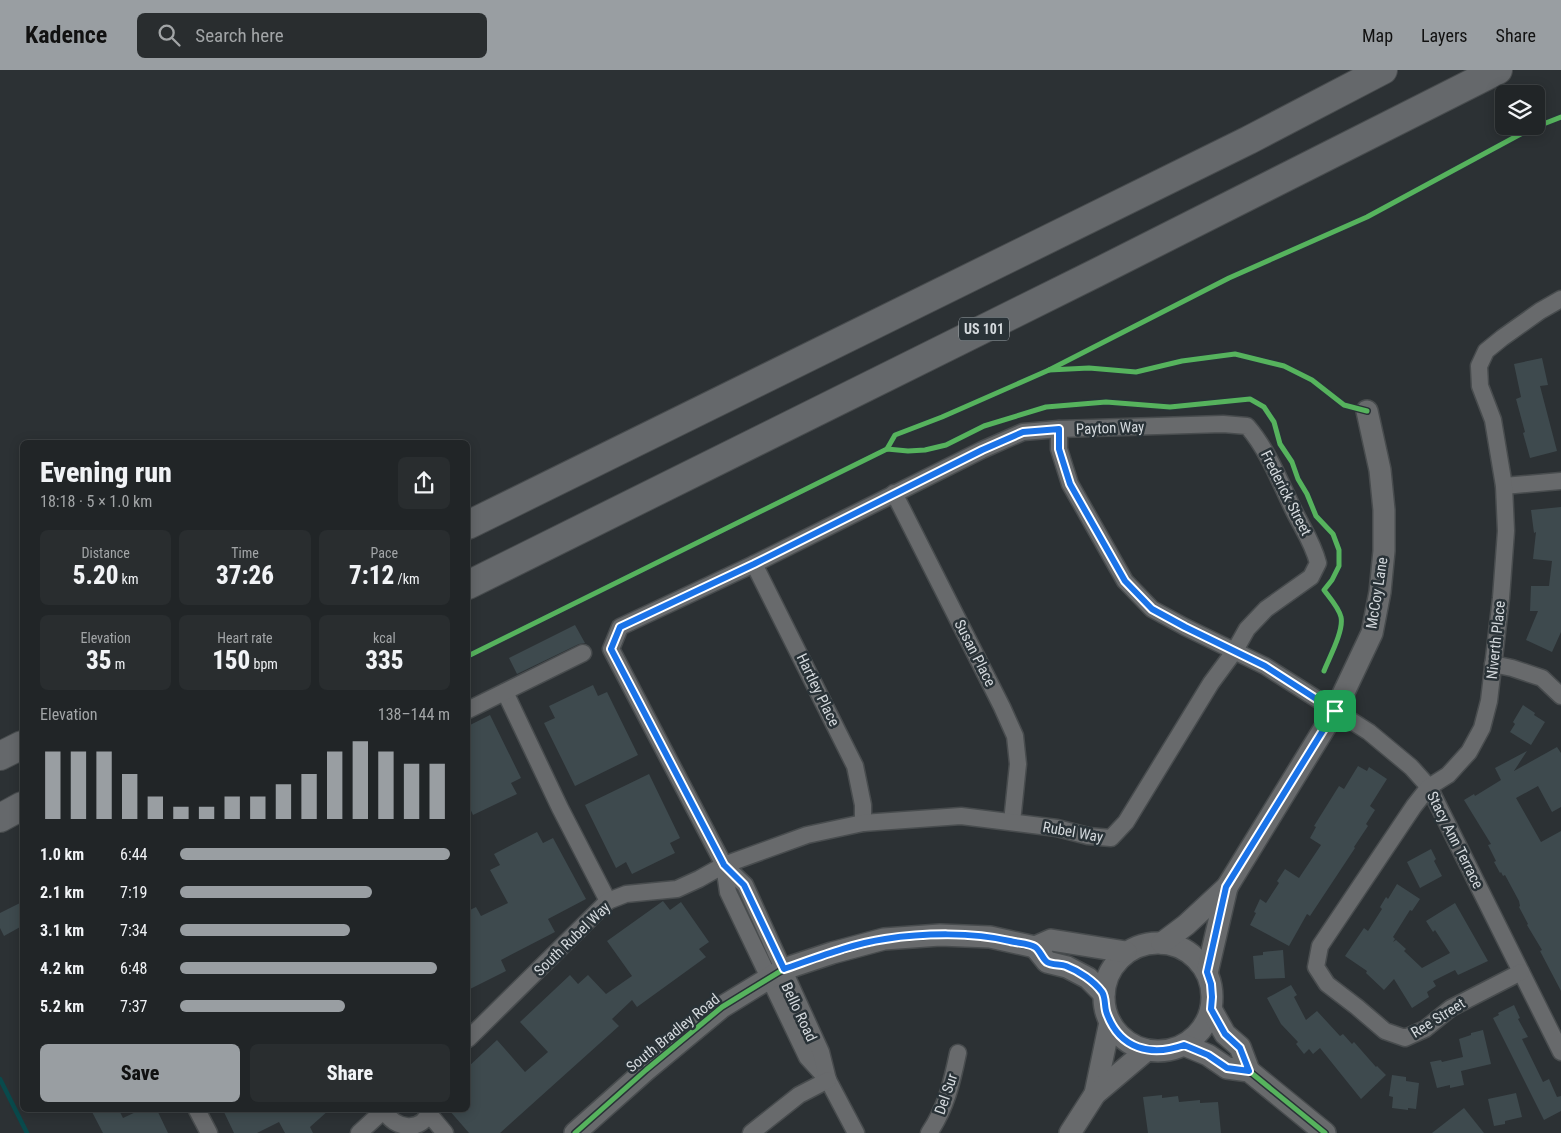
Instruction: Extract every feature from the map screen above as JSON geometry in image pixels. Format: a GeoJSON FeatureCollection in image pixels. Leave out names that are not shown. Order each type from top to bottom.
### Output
{"type":"FeatureCollection","features":[{"type":"Feature","properties":{"kind":"highway"},"geometry":{"type":"LineString","coordinates":[[470,524],[1249,140],[1383,70]]}},
{"type":"Feature","properties":{"kind":"highway","name":"US 101"},"geometry":{"type":"LineString","coordinates":[[470,584],[1096,274],[1498,70]]}},
{"type":"Feature","properties":{"kind":"highway"},"geometry":{"type":"LineString","coordinates":[[0,756],[20,746]]}},
{"type":"Feature","properties":{"kind":"highway"},"geometry":{"type":"LineString","coordinates":[[0,818],[20,807]]}},
{"type":"Feature","properties":{"kind":"street","name":"Niverth Place"},"geometry":{"type":"LineString","coordinates":[[1316,967],[1320,946],[1414,806],[1429,787],[1448,775],[1469,752],[1482,728],[1489,701],[1506,531],[1504,486],[1492,420],[1480,386],[1479,366],[1486,351],[1540,311],[1561,299]]}},
{"type":"Feature","properties":{"kind":"street","name":"McCoy Lane"},"geometry":{"type":"LineString","coordinates":[[1162,942],[1186,925],[1226,887],[1335,711],[1372,633],[1380,592],[1384,551],[1384,510],[1380,470],[1367,411]]}},
{"type":"Feature","properties":{"kind":"street","name":"Payton Way"},"geometry":{"type":"LineString","coordinates":[[611,649],[620,627],[754,564],[982,450],[1023,432],[1059,429],[1223,424],[1247,426]]}},
{"type":"Feature","properties":{"kind":"street","name":"Frederick Street"},"geometry":{"type":"LineString","coordinates":[[1247,426],[1265,452],[1303,529],[1313,545],[1318,563]]}},
{"type":"Feature","properties":{"kind":"street","name":"Stacy Ann Terrace"},"geometry":{"type":"LineString","coordinates":[[1059,429],[1059,449],[1070,484],[1125,581],[1152,609],[1265,666],[1369,732],[1411,767],[1429,787],[1561,1052]]}},
{"type":"Feature","properties":{"kind":"street"},"geometry":{"type":"LineString","coordinates":[[1504,486],[1561,481]]}},
{"type":"Feature","properties":{"kind":"street","name":"Susan Place"},"geometry":{"type":"LineString","coordinates":[[894,493],[1015,736],[1018,764],[1012,822]]}},
{"type":"Feature","properties":{"kind":"street","name":"Rubel Way"},"geometry":{"type":"LineString","coordinates":[[724,865],[807,834],[863,823],[961,816],[1057,828],[1088,836],[1111,838],[1126,822],[1211,683],[1234,652],[1247,629],[1266,609],[1310,577],[1318,563]]}},
{"type":"Feature","properties":{"kind":"street","name":"Hartley Place"},"geometry":{"type":"LineString","coordinates":[[754,564],[855,766],[864,805],[863,823]]}},
{"type":"Feature","properties":{"kind":"street","name":"Bello Road"},"geometry":{"type":"LineString","coordinates":[[611,649],[724,865],[744,885],[776,974],[821,1052],[828,1080],[856,1133]]}},
{"type":"Feature","properties":{"kind":"street"},"geometry":{"type":"LineString","coordinates":[[470,709],[583,653]]}},
{"type":"Feature","properties":{"kind":"street"},"geometry":{"type":"LineString","coordinates":[[1493,664],[1542,678],[1561,696]]}},
{"type":"Feature","properties":{"kind":"street"},"geometry":{"type":"LineString","coordinates":[[505,692],[560,808],[608,901]]}},
{"type":"Feature","properties":{"kind":"street","name":"South Rubel Way"},"geometry":{"type":"LineString","coordinates":[[470,1037],[608,901],[626,894],[676,888],[699,879],[724,865]]}},
{"type":"Feature","properties":{"kind":"street","name":"McCoy Lane"},"geometry":{"type":"LineString","coordinates":[[1207,972],[1226,887]]}},
{"type":"Feature","properties":{"kind":"street","name":"South Bradley Road"},"geometry":{"type":"LineString","coordinates":[[575,1133],[646,1070],[722,1007],[776,974],[832,953],[884,939],[940,935],[990,937],[1035,947],[1051,940],[1126,952]]}},
{"type":"Feature","properties":{"kind":"street"},"geometry":{"type":"LineString","coordinates":[[1162,942],[1176,945],[1199,961],[1207,972],[1211,984],[1212,997],[1211,1009],[1201,1030],[1184,1045],[1170,1050],[1155,1052],[1128,1042],[1114,1029],[1106,1012],[1104,994],[1110,970],[1126,952],[1144,944],[1162,942]]}},
{"type":"Feature","properties":{"kind":"street","name":"South Bradley Road"},"geometry":{"type":"LineString","coordinates":[[1035,947],[1047,962],[1067,966],[1088,978],[1104,994]]}},
{"type":"Feature","properties":{"kind":"street","name":"Ree Street"},"geometry":{"type":"LineString","coordinates":[[1316,967],[1327,984],[1385,1031],[1405,1038],[1425,1029],[1451,1008],[1521,972]]}},
{"type":"Feature","properties":{"kind":"street"},"geometry":{"type":"LineString","coordinates":[[1211,1009],[1225,1034],[1240,1048],[1249,1071],[1325,1133]]}},
{"type":"Feature","properties":{"kind":"street"},"geometry":{"type":"LineString","coordinates":[[1095,1094],[1110,1022]]}},
{"type":"Feature","properties":{"kind":"street"},"geometry":{"type":"LineString","coordinates":[[1184,1045],[1208,1055],[1227,1068],[1249,1071]]}},
{"type":"Feature","properties":{"kind":"street"},"geometry":{"type":"LineString","coordinates":[[1070,1133],[1095,1094],[1147,1050]]}},
{"type":"Feature","properties":{"kind":"street","name":"Del Sur"},"geometry":{"type":"LineString","coordinates":[[929,1133],[938,1120],[949,1092],[958,1053]]}},
{"type":"Feature","properties":{"kind":"street"},"geometry":{"type":"LineString","coordinates":[[751,1133],[799,1095],[828,1080]]}},
{"type":"Feature","properties":{"kind":"street"},"geometry":{"type":"LineString","coordinates":[[199,1112],[209,1133]]}},
{"type":"Feature","properties":{"kind":"street"},"geometry":{"type":"LineString","coordinates":[[360,1133],[382,1112]]}},
{"type":"Feature","properties":{"kind":"street"},"geometry":{"type":"LineString","coordinates":[[385,1112],[389,1119],[396,1124],[418,1130],[429,1112],[446,1133]]}},
{"type":"Feature","properties":{"kind":"building"},"geometry":{"type":"Polygon","coordinates":[[[1542,358],[1548,385],[1540,386],[1557,451],[1530,458],[1516,399],[1521,397],[1514,364],[1542,358]]]}},
{"type":"Feature","properties":{"kind":"building"},"geometry":{"type":"Polygon","coordinates":[[[1561,507],[1561,632],[1552,652],[1526,640],[1538,611],[1530,611],[1531,586],[1549,586],[1552,561],[1533,559],[1536,532],[1534,533],[1531,510],[1561,507]]]}},
{"type":"Feature","properties":{"kind":"building"},"geometry":{"type":"Polygon","coordinates":[[[575,625],[585,643],[579,644],[517,674],[509,658],[575,625]]]}},
{"type":"Feature","properties":{"kind":"building"},"geometry":{"type":"Polygon","coordinates":[[[593,685],[598,696],[607,692],[638,755],[575,786],[544,723],[555,718],[549,706],[593,685]]]}},
{"type":"Feature","properties":{"kind":"building"},"geometry":{"type":"Polygon","coordinates":[[[1523,705],[1545,722],[1531,745],[1510,732],[1515,724],[1513,722],[1523,705]]]}},
{"type":"Feature","properties":{"kind":"building"},"geometry":{"type":"Polygon","coordinates":[[[490,715],[521,778],[511,783],[517,794],[473,815],[470,808],[470,725],[490,715]]]}},
{"type":"Feature","properties":{"kind":"building"},"geometry":{"type":"Polygon","coordinates":[[[1557,747],[1561,753],[1561,807],[1552,812],[1538,786],[1516,798],[1541,842],[1561,831],[1561,991],[1540,951],[1542,950],[1527,925],[1519,907],[1519,901],[1505,875],[1503,876],[1500,873],[1494,862],[1496,861],[1488,845],[1491,844],[1464,800],[1474,794],[1475,796],[1501,780],[1495,768],[1527,751],[1514,771],[1557,747]]]}},
{"type":"Feature","properties":{"kind":"building"},"geometry":{"type":"Polygon","coordinates":[[[1358,766],[1367,771],[1369,767],[1387,779],[1370,806],[1375,810],[1366,824],[1368,826],[1310,916],[1307,914],[1289,946],[1250,925],[1256,913],[1254,912],[1260,899],[1266,903],[1279,883],[1277,881],[1285,869],[1299,878],[1321,845],[1310,838],[1316,827],[1314,826],[1339,786],[1344,789],[1358,766]]]}},
{"type":"Feature","properties":{"kind":"building"},"geometry":{"type":"Polygon","coordinates":[[[649,774],[680,838],[670,843],[675,853],[632,874],[626,862],[616,868],[585,805],[649,774]]]}},
{"type":"Feature","properties":{"kind":"building"},"geometry":{"type":"Polygon","coordinates":[[[537,832],[543,843],[553,838],[586,899],[548,919],[555,932],[501,960],[506,971],[470,989],[470,910],[476,907],[481,916],[508,903],[490,870],[500,865],[494,854],[537,832]]]}},
{"type":"Feature","properties":{"kind":"building"},"geometry":{"type":"Polygon","coordinates":[[[1431,849],[1436,859],[1434,861],[1442,876],[1420,888],[1407,862],[1431,849]]]}},
{"type":"Feature","properties":{"kind":"building"},"geometry":{"type":"Polygon","coordinates":[[[1397,884],[1420,899],[1412,911],[1410,910],[1393,937],[1395,939],[1393,942],[1396,940],[1406,949],[1404,951],[1422,968],[1450,953],[1435,930],[1433,932],[1426,921],[1455,903],[1488,961],[1458,975],[1455,970],[1433,981],[1436,986],[1427,992],[1429,997],[1412,1008],[1394,979],[1384,990],[1366,973],[1367,971],[1345,956],[1364,928],[1368,931],[1382,909],[1380,907],[1386,897],[1388,899],[1397,884]]]}},
{"type":"Feature","properties":{"kind":"building"},"geometry":{"type":"Polygon","coordinates":[[[663,901],[670,910],[681,902],[709,942],[699,949],[706,957],[637,1007],[632,1000],[612,1019],[619,1026],[500,1133],[469,1133],[451,1112],[470,1112],[470,1065],[497,1040],[525,1072],[548,1052],[520,1022],[570,975],[578,984],[588,975],[606,994],[632,976],[607,941],[663,901]]]}},
{"type":"Feature","properties":{"kind":"building"},"geometry":{"type":"Polygon","coordinates":[[[20,903],[20,927],[4,936],[0,928],[0,913],[20,903]]]}},
{"type":"Feature","properties":{"kind":"building"},"geometry":{"type":"Polygon","coordinates":[[[1283,950],[1285,978],[1255,979],[1253,956],[1263,955],[1263,952],[1283,950]]]}},
{"type":"Feature","properties":{"kind":"building"},"geometry":{"type":"Polygon","coordinates":[[[1291,985],[1297,995],[1294,997],[1306,1020],[1317,1011],[1340,1036],[1343,1034],[1352,1044],[1354,1042],[1376,1067],[1386,1075],[1361,1099],[1320,1048],[1313,1054],[1309,1049],[1304,1054],[1296,1044],[1298,1042],[1281,1024],[1267,998],[1291,985]]]}},
{"type":"Feature","properties":{"kind":"building"},"geometry":{"type":"Polygon","coordinates":[[[1514,1005],[1520,1018],[1518,1019],[1528,1037],[1522,1039],[1543,1082],[1549,1079],[1557,1097],[1561,1096],[1561,1111],[1544,1120],[1493,1018],[1499,1015],[1498,1013],[1514,1005]]]}},
{"type":"Feature","properties":{"kind":"building"},"geometry":{"type":"Polygon","coordinates":[[[1483,1030],[1491,1064],[1461,1071],[1464,1085],[1450,1088],[1450,1085],[1437,1088],[1430,1062],[1441,1060],[1442,1062],[1463,1057],[1459,1039],[1483,1030]]]}},
{"type":"Feature","properties":{"kind":"building"},"geometry":{"type":"Polygon","coordinates":[[[1392,1075],[1406,1077],[1406,1081],[1419,1083],[1416,1109],[1392,1108],[1393,1097],[1389,1096],[1392,1075]]]}},
{"type":"Feature","properties":{"kind":"building"},"geometry":{"type":"Polygon","coordinates":[[[1516,1093],[1522,1117],[1494,1126],[1488,1099],[1516,1093]]]}},
{"type":"Feature","properties":{"kind":"building"},"geometry":{"type":"Polygon","coordinates":[[[1162,1095],[1162,1098],[1178,1096],[1179,1102],[1200,1100],[1200,1103],[1218,1102],[1221,1133],[1148,1133],[1143,1097],[1162,1095]]]}},
{"type":"Feature","properties":{"kind":"building"},"geometry":{"type":"Polygon","coordinates":[[[1464,1108],[1484,1133],[1432,1133],[1464,1108]]]}},
{"type":"Feature","properties":{"kind":"building"},"geometry":{"type":"Polygon","coordinates":[[[92,1112],[120,1112],[123,1118],[136,1112],[158,1112],[168,1133],[103,1133],[92,1112]]]}},
{"type":"Feature","properties":{"kind":"building"},"geometry":{"type":"Polygon","coordinates":[[[224,1112],[327,1112],[310,1127],[313,1133],[285,1133],[279,1122],[257,1133],[234,1133],[224,1112]]]}},
{"type":"Feature","properties":{"kind":"waterway"},"geometry":{"type":"LineString","coordinates":[[0,1079],[27,1133]]}},
{"type":"Feature","properties":{"kind":"cycle path"},"geometry":{"type":"LineString","coordinates":[[1049,370],[1229,278],[1367,217],[1528,130],[1561,117]]}},
{"type":"Feature","properties":{"kind":"cycle path"},"geometry":{"type":"LineString","coordinates":[[887,449],[895,435],[942,417],[1049,370],[1089,368],[1136,372],[1182,361],[1235,354],[1284,366],[1312,380],[1344,405],[1367,411]]}},
{"type":"Feature","properties":{"kind":"cycle path"},"geometry":{"type":"LineString","coordinates":[[470,655],[887,449],[925,450],[946,445],[984,426],[1046,407],[1106,402],[1170,407],[1250,399],[1264,407],[1274,422],[1280,444],[1292,462],[1316,516],[1333,534],[1339,550],[1339,566],[1324,590],[1338,610],[1341,623],[1338,637],[1324,671]]}},
{"type":"Feature","properties":{"kind":"cycle path"},"geometry":{"type":"LineString","coordinates":[[575,1133],[646,1070],[722,1007],[784,969],[832,953],[884,939],[940,935],[990,937],[1035,947],[1047,962],[1067,967],[1088,978],[1104,994]]}},
{"type":"Feature","properties":{"kind":"cycle path"},"geometry":{"type":"LineString","coordinates":[[1211,1009],[1225,1034],[1240,1047],[1249,1071],[1325,1133]]}},
{"type":"Feature","properties":{"kind":"route"},"geometry":{"type":"LineString","coordinates":[[1059,429],[1059,449],[1070,484],[1125,581],[1152,609],[1265,666],[1335,711],[1226,887],[1207,972],[1211,984],[1211,1009],[1225,1034],[1240,1048],[1249,1071],[1227,1068],[1208,1055],[1184,1045],[1170,1050],[1155,1052],[1141,1049],[1128,1042],[1114,1029],[1106,1012],[1104,994],[1088,978],[1067,966],[1047,962],[1035,947],[990,937],[940,935],[884,939],[832,953],[784,969],[744,885],[724,865],[611,649],[620,627],[754,564],[982,450],[1023,432],[1059,429]]}}]}
